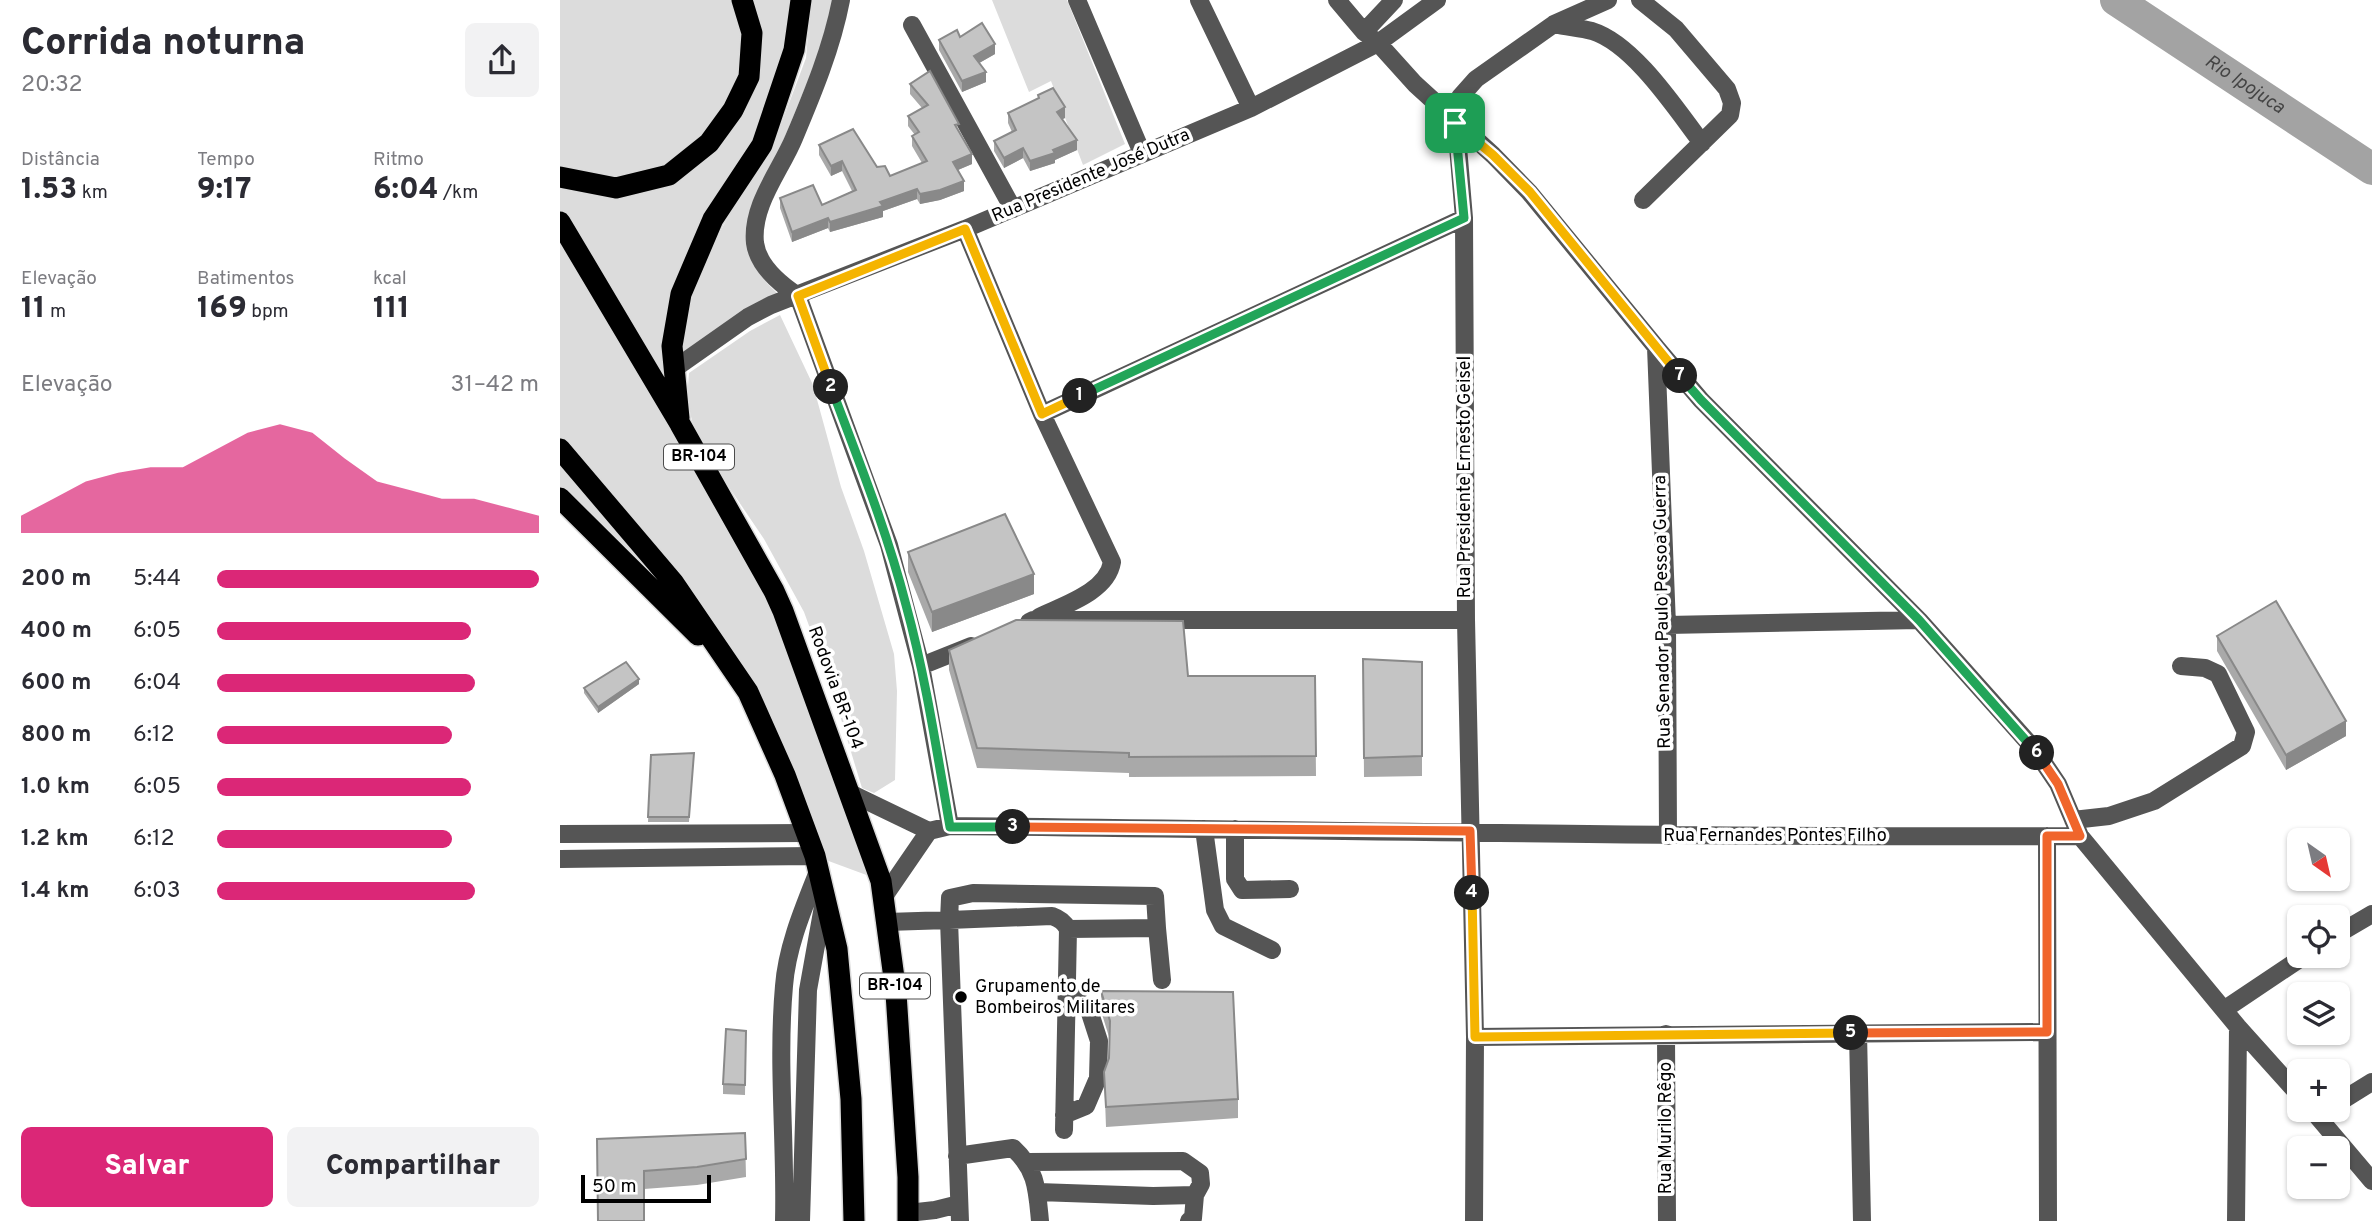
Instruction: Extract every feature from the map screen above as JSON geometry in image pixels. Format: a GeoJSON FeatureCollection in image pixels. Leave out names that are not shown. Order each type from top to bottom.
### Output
{"type":"FeatureCollection","features":[{"type":"Feature","properties":{"kind":"highway"},"geometry":{"type":"LineString","coordinates":[[560,177],[616,188],[669,175],[709,143],[733,110],[749,77],[752,33],[742,0]]}},
{"type":"Feature","properties":{"kind":"highway"},"geometry":{"type":"LineString","coordinates":[[680,424],[672,346],[681,294],[713,219],[762,145],[794,50],[801,0]]}},
{"type":"Feature","properties":{"kind":"highway","name":"Rodovia BR-104"},"geometry":{"type":"LineString","coordinates":[[560,222],[680,424],[783,611],[881,881],[896,993],[908,1177],[908,1217]]}},
{"type":"Feature","properties":{"kind":"highway","name":"BR-104"},"geometry":{"type":"LineString","coordinates":[[560,449],[673,582],[748,692],[806,833],[817,862],[837,949],[851,1099],[854,1221]]}},
{"type":"Feature","properties":{"kind":"highway"},"geometry":{"type":"LineString","coordinates":[[560,498],[734,671]]}},
{"type":"Feature","properties":{"kind":"street"},"geometry":{"type":"LineString","coordinates":[[841,0],[835,32],[793,140],[766,193],[755,229],[755,245],[777,282],[798,296],[889,545],[921,666],[950,827]]}},
{"type":"Feature","properties":{"kind":"street"},"geometry":{"type":"LineString","coordinates":[[1077,0],[1142,153]]}},
{"type":"Feature","properties":{"kind":"street"},"geometry":{"type":"LineString","coordinates":[[1199,0],[1251,108]]}},
{"type":"Feature","properties":{"kind":"street"},"geometry":{"type":"LineString","coordinates":[[1338,0],[1415,84],[1530,192],[1701,400],[1919,620],[2035,750],[2058,784],[2076,828],[2238,1027],[2287,1082]]}},
{"type":"Feature","properties":{"kind":"street"},"geometry":{"type":"LineString","coordinates":[[1371,37],[1394,0]]}},
{"type":"Feature","properties":{"kind":"street"},"geometry":{"type":"LineString","coordinates":[[1371,37],[1437,0]]}},
{"type":"Feature","properties":{"kind":"street"},"geometry":{"type":"LineString","coordinates":[[1455,123],[1460,97],[1476,79],[1555,24],[1608,0]]}},
{"type":"Feature","properties":{"kind":"street"},"geometry":{"type":"LineString","coordinates":[[1640,0],[1676,29],[1727,89],[1732,103],[1730,115],[1643,200]]}},
{"type":"Feature","properties":{"kind":"street"},"geometry":{"type":"LineString","coordinates":[[1555,24],[1594,32],[1628,53],[1659,87],[1702,143]]}},
{"type":"Feature","properties":{"kind":"street"},"geometry":{"type":"LineString","coordinates":[[912,25],[1013,209]]}},
{"type":"Feature","properties":{"kind":"street","name":"Rua Presidente José Dutra"},"geometry":{"type":"LineString","coordinates":[[674,369],[748,317],[771,305],[965,229],[1251,108],[1371,37]]}},
{"type":"Feature","properties":{"kind":"street","name":"Rua Presidente Ernesto Geisel"},"geometry":{"type":"LineString","coordinates":[[1455,123],[1464,218],[1466,620],[1475,1037],[1474,1221]]}},
{"type":"Feature","properties":{"kind":"street"},"geometry":{"type":"LineString","coordinates":[[1042,414],[1464,218]]}},
{"type":"Feature","properties":{"kind":"street"},"geometry":{"type":"LineString","coordinates":[[965,229],[1042,414],[1112,562],[1105,580],[1090,591],[1008,630]]}},
{"type":"Feature","properties":{"kind":"street","name":"Rua Senador Paulo Pessoa Guerra"},"geometry":{"type":"LineString","coordinates":[[1656,347],[1667,625],[1668,836]]}},
{"type":"Feature","properties":{"kind":"street"},"geometry":{"type":"LineString","coordinates":[[1033,620],[1466,620]]}},
{"type":"Feature","properties":{"kind":"street"},"geometry":{"type":"LineString","coordinates":[[1667,625],[1919,620]]}},
{"type":"Feature","properties":{"kind":"street"},"geometry":{"type":"LineString","coordinates":[[921,666],[983,640]]}},
{"type":"Feature","properties":{"kind":"street","name":"Rua Fernandes Pontes Filho"},"geometry":{"type":"LineString","coordinates":[[929,831],[950,827],[1470,831],[1668,836],[2047,836],[2154,801],[2242,746],[2246,732],[2218,674],[2205,668],[2181,666]]}},
{"type":"Feature","properties":{"kind":"street"},"geometry":{"type":"LineString","coordinates":[[848,792],[929,831],[883,898]]}},
{"type":"Feature","properties":{"kind":"street"},"geometry":{"type":"LineString","coordinates":[[1204,829],[1215,910],[1223,926],[1272,950]]}},
{"type":"Feature","properties":{"kind":"street"},"geometry":{"type":"LineString","coordinates":[[1235,829],[1235,879],[1242,890],[1290,889]]}},
{"type":"Feature","properties":{"kind":"street"},"geometry":{"type":"LineString","coordinates":[[560,834],[806,833]]}},
{"type":"Feature","properties":{"kind":"street"},"geometry":{"type":"LineString","coordinates":[[2047,836],[2048,1221]]}},
{"type":"Feature","properties":{"kind":"street"},"geometry":{"type":"LineString","coordinates":[[560,859],[817,862],[800,917],[784,985],[784,1221]]}},
{"type":"Feature","properties":{"kind":"street"},"geometry":{"type":"LineString","coordinates":[[908,1217],[935,1210],[960,1213],[950,898],[973,893],[1155,896],[1162,980]]}},
{"type":"Feature","properties":{"kind":"street"},"geometry":{"type":"LineString","coordinates":[[801,1221],[808,990],[825,897]]}},
{"type":"Feature","properties":{"kind":"street"},"geometry":{"type":"LineString","coordinates":[[2350,927],[2372,914]]}},
{"type":"Feature","properties":{"kind":"street"},"geometry":{"type":"LineString","coordinates":[[887,922],[1052,916],[1060,919],[1068,929],[1064,1122],[1086,1106],[1098,1078],[1100,1041],[1089,1010],[1067,990]]}},
{"type":"Feature","properties":{"kind":"street"},"geometry":{"type":"LineString","coordinates":[[1068,929],[1157,928]]}},
{"type":"Feature","properties":{"kind":"street"},"geometry":{"type":"LineString","coordinates":[[2225,1009],[2287,967]]}},
{"type":"Feature","properties":{"kind":"street"},"geometry":{"type":"LineString","coordinates":[[2236,1221],[2238,1027]]}},
{"type":"Feature","properties":{"kind":"street"},"geometry":{"type":"LineString","coordinates":[[1475,1037],[2047,1032]]}},
{"type":"Feature","properties":{"kind":"street"},"geometry":{"type":"LineString","coordinates":[[1858,1033],[1862,1221]]}},
{"type":"Feature","properties":{"kind":"street","name":"Rua Murilo Rêgo"},"geometry":{"type":"LineString","coordinates":[[1666,1034],[1667,1221]]}},
{"type":"Feature","properties":{"kind":"street"},"geometry":{"type":"LineString","coordinates":[[2350,1096],[2372,1082]]}},
{"type":"Feature","properties":{"kind":"street"},"geometry":{"type":"LineString","coordinates":[[2327,1122],[2372,1181]]}},
{"type":"Feature","properties":{"kind":"street"},"geometry":{"type":"LineString","coordinates":[[957,1156],[1013,1148],[1028,1162],[1038,1192],[1040,1221]]}},
{"type":"Feature","properties":{"kind":"street"},"geometry":{"type":"LineString","coordinates":[[1028,1162],[1182,1161],[1200,1173],[1201,1184],[1195,1195],[1193,1218],[1189,1221]]}},
{"type":"Feature","properties":{"kind":"street"},"geometry":{"type":"LineString","coordinates":[[1038,1192],[1195,1195]]}},
{"type":"Feature","properties":{"kind":"shaded area"},"geometry":{"type":"Polygon","coordinates":[[[560,0],[801,0],[762,145],[681,294],[680,422],[783,611],[880,880],[815,856],[734,671],[560,498],[560,0]]]}},
{"type":"Feature","properties":{"kind":"shaded area"},"geometry":{"type":"Polygon","coordinates":[[[811,0],[833,0],[818,57],[746,230],[767,283],[779,295],[750,307],[682,353],[693,293],[706,258],[733,208],[773,146],[806,58],[811,0]]]}},
{"type":"Feature","properties":{"kind":"shaded area"},"geometry":{"type":"Polygon","coordinates":[[[992,0],[1067,0],[1125,144],[1083,165],[1051,81],[1029,92],[992,0]]]}},
{"type":"Feature","properties":{"kind":"shaded area"},"geometry":{"type":"Polygon","coordinates":[[[780,315],[813,385],[841,487],[864,551],[894,654],[897,691],[895,780],[874,793],[862,788],[831,686],[804,612],[764,539],[716,468],[692,421],[687,398],[689,373],[750,331],[780,315]]]}},
{"type":"Feature","properties":{"kind":"building"},"geometry":{"type":"Polygon","coordinates":[[[982,23],[995,44],[974,56],[986,72],[962,81],[939,40],[957,30],[960,37],[982,23]]]}},
{"type":"Feature","properties":{"kind":"building"},"geometry":{"type":"Polygon","coordinates":[[[930,71],[972,154],[953,162],[964,181],[920,194],[917,189],[880,202],[883,206],[830,222],[828,218],[792,232],[780,198],[813,185],[822,205],[856,190],[842,161],[831,166],[819,145],[853,129],[877,167],[885,166],[890,176],[927,161],[912,136],[919,132],[908,116],[928,105],[910,84],[930,71]]]}},
{"type":"Feature","properties":{"kind":"building"},"geometry":{"type":"Polygon","coordinates":[[[1053,88],[1065,107],[1057,112],[1077,140],[1053,150],[1055,153],[1030,161],[1023,148],[1004,158],[994,141],[1016,130],[1008,113],[1053,88]]]}},
{"type":"Feature","properties":{"kind":"building"},"geometry":{"type":"Polygon","coordinates":[[[1005,514],[1034,574],[932,612],[908,552],[1005,514]]]}},
{"type":"Feature","properties":{"kind":"building"},"geometry":{"type":"Polygon","coordinates":[[[2276,601],[2346,721],[2286,755],[2217,636],[2276,601]]]}},
{"type":"Feature","properties":{"kind":"building"},"geometry":{"type":"Polygon","coordinates":[[[1016,620],[1183,621],[1188,676],[1315,676],[1316,756],[1129,757],[1129,753],[977,748],[949,650],[1016,620]]]}},
{"type":"Feature","properties":{"kind":"building"},"geometry":{"type":"Polygon","coordinates":[[[1363,659],[1422,662],[1422,756],[1364,758],[1363,659]]]}},
{"type":"Feature","properties":{"kind":"building"},"geometry":{"type":"Polygon","coordinates":[[[626,662],[639,679],[598,707],[584,688],[626,662]]]}},
{"type":"Feature","properties":{"kind":"building"},"geometry":{"type":"Polygon","coordinates":[[[694,753],[689,817],[648,817],[651,755],[694,753]]]}},
{"type":"Feature","properties":{"kind":"building"},"geometry":{"type":"Polygon","coordinates":[[[1101,991],[1233,992],[1238,1099],[1106,1107],[1104,1072],[1109,1058],[1110,1021],[1101,991]]]}},
{"type":"Feature","properties":{"kind":"building"},"geometry":{"type":"Polygon","coordinates":[[[726,1029],[746,1031],[745,1085],[723,1084],[726,1029]]]}},
{"type":"Feature","properties":{"kind":"building"},"geometry":{"type":"Polygon","coordinates":[[[745,1133],[746,1159],[697,1167],[644,1171],[644,1221],[598,1221],[597,1139],[745,1133]]]}},
{"type":"Feature","properties":{"kind":"waterway","name":"Rio Ipojuca"},"geometry":{"type":"LineString","coordinates":[[2116,0],[2372,169]]}},
{"type":"Feature","properties":{"kind":"place","name":"Grupamento de Bombeiros Militares"},"geometry":{"type":"Point","coordinates":[961,997]}},
{"type":"Feature","properties":{"kind":"route"},"geometry":{"type":"LineString","coordinates":[[1455,123],[1493,155],[1530,192],[1701,400],[1919,620],[2049,769],[2080,836],[2047,836],[2047,1032],[1475,1037],[1470,831],[950,827],[921,666],[906,604],[889,545],[798,296],[965,229],[1042,414],[1464,218],[1455,123]]}}]}
